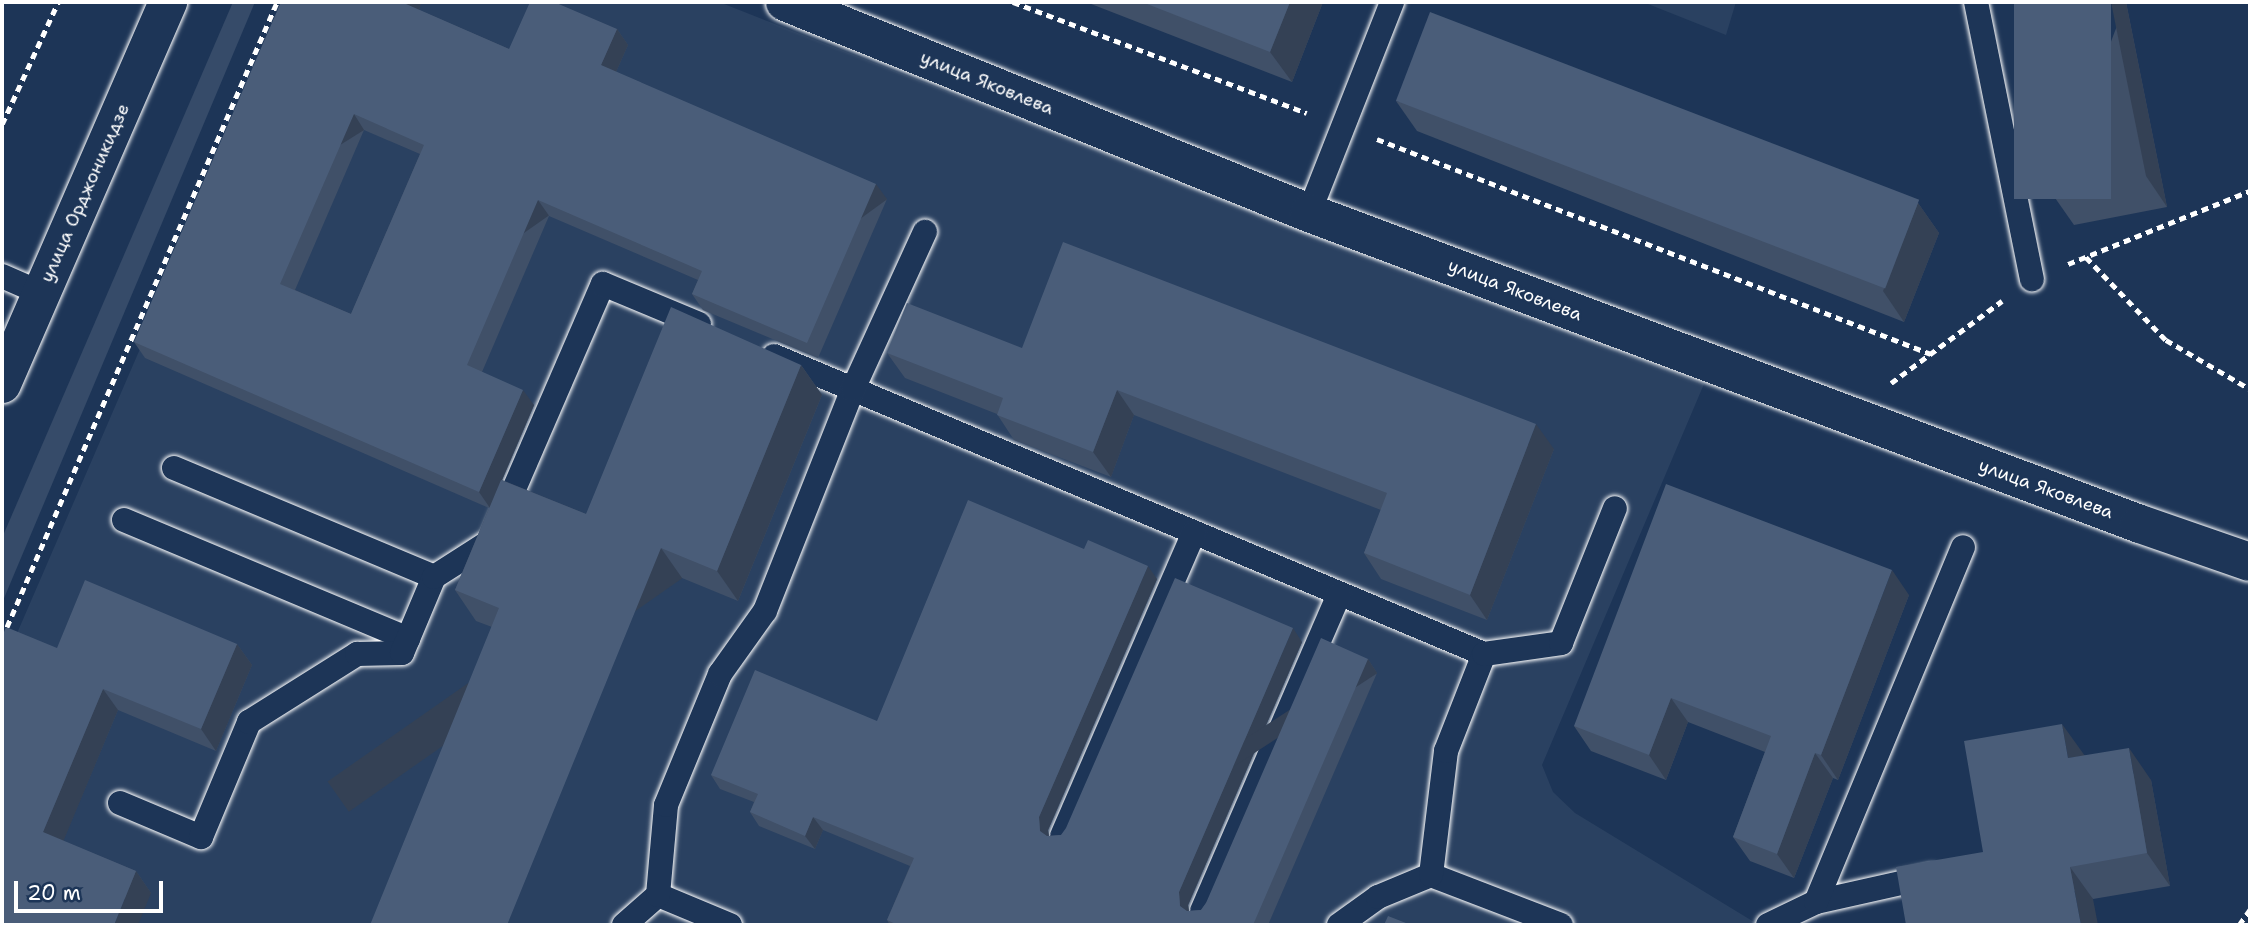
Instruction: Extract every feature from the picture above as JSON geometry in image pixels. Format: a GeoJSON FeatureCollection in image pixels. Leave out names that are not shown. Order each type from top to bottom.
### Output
{"type":"FeatureCollection","features":[{"type":"Feature","properties":{"kind":"street","name":"улица Орджоникидзе"},"geometry":{"type":"LineString","coordinates":[[2,384],[168,2]]}},
{"type":"Feature","properties":{"kind":"street","name":"улица Яковлева"},"geometry":{"type":"LineString","coordinates":[[785,2],[1309,213],[2127,519],[2250,562]]}},
{"type":"Feature","properties":{"kind":"lane"},"geometry":{"type":"LineString","coordinates":[[1309,213],[1392,2]]}},
{"type":"Feature","properties":{"kind":"lane"},"geometry":{"type":"LineString","coordinates":[[1976,2],[2032,279]]}},
{"type":"Feature","properties":{"kind":"lane"},"geometry":{"type":"LineString","coordinates":[[624,925],[657,894],[666,805],[720,674],[765,611],[853,389],[925,232]]}},
{"type":"Feature","properties":{"kind":"lane"},"geometry":{"type":"LineString","coordinates":[[2,276],[41,293]]}},
{"type":"Feature","properties":{"kind":"lane"},"geometry":{"type":"LineString","coordinates":[[120,803],[201,838],[248,722],[357,654],[402,653],[434,577],[492,540],[603,284],[716,331]]}},
{"type":"Feature","properties":{"kind":"lane"},"geometry":{"type":"LineString","coordinates":[[753,347],[1484,654],[1561,643],[1615,508]]}},
{"type":"Feature","properties":{"kind":"lane"},"geometry":{"type":"LineString","coordinates":[[174,468],[434,577]]}},
{"type":"Feature","properties":{"kind":"lane"},"geometry":{"type":"LineString","coordinates":[[124,520],[408,639]]}},
{"type":"Feature","properties":{"kind":"lane"},"geometry":{"type":"LineString","coordinates":[[1062,836],[1194,532]]}},
{"type":"Feature","properties":{"kind":"lane"},"geometry":{"type":"LineString","coordinates":[[1816,902],[1963,547]]}},
{"type":"Feature","properties":{"kind":"lane"},"geometry":{"type":"LineString","coordinates":[[1202,911],[1339,594]]}},
{"type":"Feature","properties":{"kind":"lane"},"geometry":{"type":"LineString","coordinates":[[1431,875],[1446,751],[1484,654]]}},
{"type":"Feature","properties":{"kind":"lane"},"geometry":{"type":"LineString","coordinates":[[1768,925],[1816,902],[1952,872]]}},
{"type":"Feature","properties":{"kind":"lane"},"geometry":{"type":"LineString","coordinates":[[1339,925],[1378,897],[1431,875],[1561,925]]}},
{"type":"Feature","properties":{"kind":"lane"},"geometry":{"type":"LineString","coordinates":[[657,894],[730,925]]}},
{"type":"Feature","properties":{"kind":"path"},"geometry":{"type":"LineString","coordinates":[[2,124],[58,2]]}},
{"type":"Feature","properties":{"kind":"path"},"geometry":{"type":"LineString","coordinates":[[2,638],[277,2]]}},
{"type":"Feature","properties":{"kind":"path"},"geometry":{"type":"LineString","coordinates":[[1013,2],[1343,126],[1931,354]]}},
{"type":"Feature","properties":{"kind":"path"},"geometry":{"type":"LineString","coordinates":[[2086,257],[2166,340],[2250,389]]}},
{"type":"Feature","properties":{"kind":"path"},"geometry":{"type":"LineString","coordinates":[[2239,925],[2250,909]]}},
{"type":"Feature","properties":{"kind":"shaded area"},"geometry":{"type":"Polygon","coordinates":[[[233,2],[255,2],[2,603],[2,538],[233,2]]]}},
{"type":"Feature","properties":{"kind":"shaded area"},"geometry":{"type":"Polygon","coordinates":[[[290,2],[719,2],[1304,232],[1704,384],[1542,765],[1553,792],[1575,813],[1759,925],[2,925],[2,668],[290,2]]]}},
{"type":"Feature","properties":{"kind":"shaded area"},"geometry":{"type":"Polygon","coordinates":[[[1643,2],[1736,2],[1726,35],[1643,2]]]}},
{"type":"Feature","properties":{"kind":"building"},"geometry":{"type":"Polygon","coordinates":[[[281,2],[407,2],[406,4],[509,49],[530,2],[554,2],[617,29],[601,65],[876,184],[807,343],[692,294],[702,271],[538,200],[467,365],[523,390],[479,492],[134,342],[281,2]],[[354,114],[280,284],[351,314],[424,145],[354,114]]]}},
{"type":"Feature","properties":{"kind":"building"},"geometry":{"type":"Polygon","coordinates":[[[1142,2],[1290,2],[1270,52],[1142,2]]]}},
{"type":"Feature","properties":{"kind":"building"},"geometry":{"type":"Polygon","coordinates":[[[2014,2],[2111,2],[2111,199],[2014,199],[2014,2]]]}},
{"type":"Feature","properties":{"kind":"building"},"geometry":{"type":"Polygon","coordinates":[[[1430,12],[1919,200],[1885,288],[1396,101],[1430,12]]]}},
{"type":"Feature","properties":{"kind":"building"},"geometry":{"type":"Polygon","coordinates":[[[1063,242],[1536,424],[1470,595],[1364,553],[1387,493],[1117,390],[1093,452],[997,415],[1003,398],[887,353],[907,303],[1022,348],[1063,242]]]}},
{"type":"Feature","properties":{"kind":"building"},"geometry":{"type":"Polygon","coordinates":[[[671,307],[801,365],[717,571],[661,548],[507,925],[370,925],[499,608],[455,590],[501,480],[586,514],[671,307]]]}},
{"type":"Feature","properties":{"kind":"building"},"geometry":{"type":"Polygon","coordinates":[[[1666,484],[1892,570],[1821,755],[1815,753],[1777,854],[1733,837],[1771,736],[1671,698],[1649,755],[1574,726],[1666,484]]]}},
{"type":"Feature","properties":{"kind":"building"},"geometry":{"type":"Polygon","coordinates":[[[968,500],[1084,549],[1088,540],[1148,566],[1039,817],[1040,831],[1047,836],[1061,835],[1066,828],[1175,578],[1293,628],[1179,892],[1180,906],[1187,911],[1201,910],[1206,903],[1321,638],[1368,659],[1253,925],[898,925],[887,920],[914,858],[813,817],[805,836],[750,812],[758,794],[711,775],[755,670],[877,721],[968,500]]]}},
{"type":"Feature","properties":{"kind":"building"},"geometry":{"type":"Polygon","coordinates":[[[85,580],[237,644],[201,729],[103,689],[43,832],[136,871],[114,925],[2,925],[2,637],[6,627],[57,648],[85,580]]]}},
{"type":"Feature","properties":{"kind":"building"},"geometry":{"type":"Polygon","coordinates":[[[2062,724],[2068,758],[2129,748],[2147,853],[2070,867],[2081,925],[1906,925],[1896,867],[1983,852],[1964,741],[2062,724]]]}},
{"type":"Feature","properties":{"kind":"building"},"geometry":{"type":"Polygon","coordinates":[[[1388,916],[1411,925],[1384,925],[1388,916]]]}}]}
